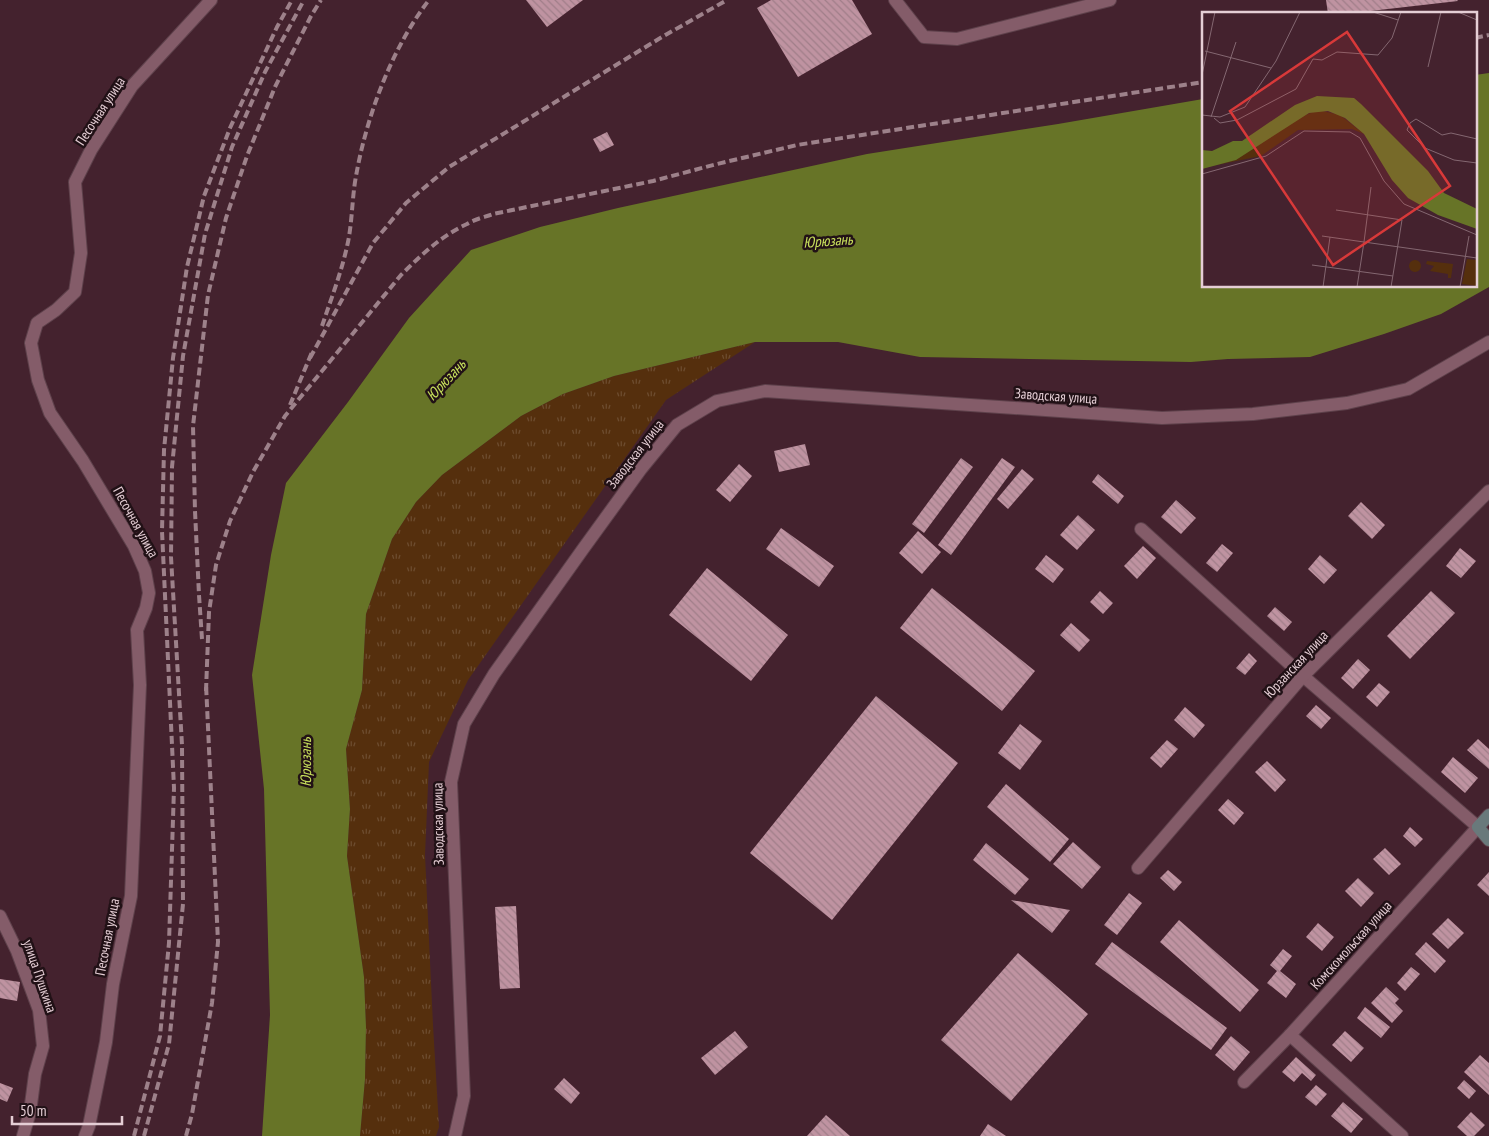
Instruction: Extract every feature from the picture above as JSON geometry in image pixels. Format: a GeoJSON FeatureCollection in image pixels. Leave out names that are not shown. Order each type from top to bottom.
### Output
{"type":"FeatureCollection","features":[{"type":"Feature","properties":{"kind":"main road"},"geometry":{"type":"LineString","coordinates":[[1489,815],[1478,827],[1489,840]]}},
{"type":"Feature","properties":{"kind":"street","name":"Песочная улица"},"geometry":{"type":"LineString","coordinates":[[85,1136],[89,1126],[106,1042],[113,984],[131,896],[140,685],[137,630],[146,608],[149,593],[145,571],[134,546],[83,461],[50,413],[38,380],[31,343],[37,323],[56,310],[75,292],[81,253],[75,182],[92,150],[132,86],[211,0]]}},
{"type":"Feature","properties":{"kind":"street"},"geometry":{"type":"LineString","coordinates":[[896,0],[924,37],[956,39],[1110,0]]}},
{"type":"Feature","properties":{"kind":"street","name":"Заводская улица"},"geometry":{"type":"LineString","coordinates":[[454,1136],[464,1096],[451,782],[464,724],[494,674],[641,469],[677,425],[717,401],[765,391],[1162,418],[1253,414],[1347,403],[1408,389],[1489,342]]}},
{"type":"Feature","properties":{"kind":"street","name":"Юрзанская улица"},"geometry":{"type":"LineString","coordinates":[[1138,868],[1303,676],[1489,492]]}},
{"type":"Feature","properties":{"kind":"street"},"geometry":{"type":"LineString","coordinates":[[1140,529],[1303,676],[1478,827]]}},
{"type":"Feature","properties":{"kind":"street","name":"Комскомольская улица"},"geometry":{"type":"LineString","coordinates":[[1244,1082],[1290,1035],[1478,827]]}},
{"type":"Feature","properties":{"kind":"street","name":"улица Пушкина"},"geometry":{"type":"LineString","coordinates":[[0,916],[17,951],[39,1010],[43,1046],[24,1136]]}},
{"type":"Feature","properties":{"kind":"street"},"geometry":{"type":"LineString","coordinates":[[1290,1035],[1402,1136]]}},
{"type":"Feature","properties":{"kind":"green space"},"geometry":{"type":"Polygon","coordinates":[[[755,342],[666,400],[468,680],[429,762],[425,855],[439,1127],[436,1136],[360,1136],[365,1079],[366,1027],[364,977],[347,856],[350,809],[346,749],[362,690],[366,614],[392,539],[416,502],[442,475],[521,416],[563,394],[614,376],[755,342]]]}},
{"type":"Feature","properties":{"kind":"water","name":"Юрюзань"},"geometry":{"type":"Polygon","coordinates":[[[1489,73],[1489,287],[1441,314],[1310,357],[1191,362],[920,357],[838,342],[755,342],[614,376],[563,394],[521,416],[442,475],[416,502],[392,539],[366,614],[362,690],[346,749],[350,809],[347,856],[364,977],[366,1027],[365,1079],[360,1136],[262,1136],[270,1015],[264,789],[252,675],[271,555],[286,483],[409,318],[471,250],[540,227],[618,208],[867,154],[1202,99],[1202,288],[1476,288],[1476,75],[1489,73]]]}},
{"type":"Feature","properties":{"kind":"building"},"geometry":{"type":"Polygon","coordinates":[[[526,0],[583,0],[547,27],[526,0]]]}},
{"type":"Feature","properties":{"kind":"building"},"geometry":{"type":"Polygon","coordinates":[[[771,0],[852,0],[872,34],[798,77],[757,8],[771,0]]]}},
{"type":"Feature","properties":{"kind":"building"},"geometry":{"type":"Polygon","coordinates":[[[1326,0],[1458,1],[1362,12],[1328,12],[1326,0]]]}},
{"type":"Feature","properties":{"kind":"building"},"geometry":{"type":"Polygon","coordinates":[[[607,132],[614,145],[600,152],[593,139],[607,132]]]}},
{"type":"Feature","properties":{"kind":"building"},"geometry":{"type":"Polygon","coordinates":[[[805,444],[810,465],[779,472],[774,451],[805,444]]]}},
{"type":"Feature","properties":{"kind":"building"},"geometry":{"type":"Polygon","coordinates":[[[961,458],[973,467],[924,533],[912,524],[961,458]]]}},
{"type":"Feature","properties":{"kind":"building"},"geometry":{"type":"Polygon","coordinates":[[[1002,458],[1015,467],[951,555],[938,545],[1002,458]]]}},
{"type":"Feature","properties":{"kind":"building"},"geometry":{"type":"Polygon","coordinates":[[[739,464],[752,476],[730,502],[716,490],[739,464]]]}},
{"type":"Feature","properties":{"kind":"building"},"geometry":{"type":"Polygon","coordinates":[[[1022,469],[1034,479],[1008,509],[997,499],[1022,469]]]}},
{"type":"Feature","properties":{"kind":"building"},"geometry":{"type":"Polygon","coordinates":[[[1098,474],[1124,496],[1118,504],[1092,482],[1098,474]]]}},
{"type":"Feature","properties":{"kind":"building"},"geometry":{"type":"Polygon","coordinates":[[[1176,500],[1196,518],[1181,534],[1161,517],[1176,500]]]}},
{"type":"Feature","properties":{"kind":"building"},"geometry":{"type":"Polygon","coordinates":[[[1361,502],[1385,525],[1372,539],[1348,516],[1361,502]]]}},
{"type":"Feature","properties":{"kind":"building"},"geometry":{"type":"Polygon","coordinates":[[[1078,515],[1095,530],[1077,550],[1060,535],[1078,515]]]}},
{"type":"Feature","properties":{"kind":"building"},"geometry":{"type":"Polygon","coordinates":[[[781,528],[834,566],[819,587],[766,549],[781,528]]]}},
{"type":"Feature","properties":{"kind":"building"},"geometry":{"type":"Polygon","coordinates":[[[918,531],[941,552],[922,574],[899,553],[918,531]]]}},
{"type":"Feature","properties":{"kind":"building"},"geometry":{"type":"Polygon","coordinates":[[[1222,544],[1233,553],[1217,572],[1206,563],[1222,544]]]}},
{"type":"Feature","properties":{"kind":"building"},"geometry":{"type":"Polygon","coordinates":[[[1143,546],[1156,558],[1137,579],[1124,566],[1143,546]]]}},
{"type":"Feature","properties":{"kind":"building"},"geometry":{"type":"Polygon","coordinates":[[[1460,548],[1476,561],[1461,578],[1446,566],[1460,548]]]}},
{"type":"Feature","properties":{"kind":"building"},"geometry":{"type":"Polygon","coordinates":[[[1046,555],[1064,569],[1053,583],[1035,569],[1046,555]]]}},
{"type":"Feature","properties":{"kind":"building"},"geometry":{"type":"Polygon","coordinates":[[[1320,555],[1337,570],[1324,584],[1308,569],[1320,555]]]}},
{"type":"Feature","properties":{"kind":"building"},"geometry":{"type":"Polygon","coordinates":[[[707,568],[788,635],[751,681],[669,615],[707,568]]]}},
{"type":"Feature","properties":{"kind":"building"},"geometry":{"type":"Polygon","coordinates":[[[932,588],[1035,671],[1002,711],[900,628],[932,588]]]}},
{"type":"Feature","properties":{"kind":"building"},"geometry":{"type":"Polygon","coordinates":[[[1100,591],[1113,603],[1103,614],[1090,602],[1100,591]]]}},
{"type":"Feature","properties":{"kind":"building"},"geometry":{"type":"Polygon","coordinates":[[[1431,591],[1455,613],[1410,659],[1387,636],[1431,591]]]}},
{"type":"Feature","properties":{"kind":"building"},"geometry":{"type":"Polygon","coordinates":[[[1275,607],[1292,622],[1284,631],[1267,616],[1275,607]]]}},
{"type":"Feature","properties":{"kind":"building"},"geometry":{"type":"Polygon","coordinates":[[[1071,623],[1090,640],[1079,652],[1060,635],[1071,623]]]}},
{"type":"Feature","properties":{"kind":"building"},"geometry":{"type":"Polygon","coordinates":[[[1249,653],[1257,661],[1245,675],[1236,668],[1249,653]]]}},
{"type":"Feature","properties":{"kind":"building"},"geometry":{"type":"Polygon","coordinates":[[[1358,659],[1370,670],[1353,689],[1341,678],[1358,659]]]}},
{"type":"Feature","properties":{"kind":"building"},"geometry":{"type":"Polygon","coordinates":[[[1379,683],[1390,692],[1377,707],[1366,697],[1379,683]]]}},
{"type":"Feature","properties":{"kind":"building"},"geometry":{"type":"Polygon","coordinates":[[[876,696],[958,763],[832,920],[750,853],[876,696]]]}},
{"type":"Feature","properties":{"kind":"building"},"geometry":{"type":"Polygon","coordinates":[[[1316,705],[1331,718],[1321,729],[1306,716],[1316,705]]]}},
{"type":"Feature","properties":{"kind":"building"},"geometry":{"type":"Polygon","coordinates":[[[1185,707],[1205,725],[1194,738],[1174,720],[1185,707]]]}},
{"type":"Feature","properties":{"kind":"building"},"geometry":{"type":"Polygon","coordinates":[[[1020,724],[1042,741],[1020,770],[998,753],[1020,724]]]}},
{"type":"Feature","properties":{"kind":"building"},"geometry":{"type":"Polygon","coordinates":[[[1478,739],[1489,749],[1489,769],[1467,750],[1478,739]]]}},
{"type":"Feature","properties":{"kind":"building"},"geometry":{"type":"Polygon","coordinates":[[[1167,740],[1178,749],[1161,768],[1150,758],[1167,740]]]}},
{"type":"Feature","properties":{"kind":"building"},"geometry":{"type":"Polygon","coordinates":[[[1453,757],[1478,778],[1465,793],[1441,772],[1453,757]]]}},
{"type":"Feature","properties":{"kind":"building"},"geometry":{"type":"Polygon","coordinates":[[[1267,761],[1286,780],[1275,792],[1255,772],[1267,761]]]}},
{"type":"Feature","properties":{"kind":"building"},"geometry":{"type":"Polygon","coordinates":[[[1006,784],[1069,839],[1050,862],[987,807],[1006,784]]]}},
{"type":"Feature","properties":{"kind":"building"},"geometry":{"type":"Polygon","coordinates":[[[1228,799],[1244,813],[1234,825],[1218,810],[1228,799]]]}},
{"type":"Feature","properties":{"kind":"building"},"geometry":{"type":"Polygon","coordinates":[[[1410,827],[1423,839],[1415,847],[1403,836],[1410,827]]]}},
{"type":"Feature","properties":{"kind":"building"},"geometry":{"type":"Polygon","coordinates":[[[1073,842],[1101,867],[1082,889],[1053,864],[1073,842]]]}},
{"type":"Feature","properties":{"kind":"building"},"geometry":{"type":"Polygon","coordinates":[[[986,843],[1029,879],[1015,895],[973,860],[986,843]]]}},
{"type":"Feature","properties":{"kind":"building"},"geometry":{"type":"Polygon","coordinates":[[[1385,848],[1401,864],[1389,875],[1373,859],[1385,848]]]}},
{"type":"Feature","properties":{"kind":"building"},"geometry":{"type":"Polygon","coordinates":[[[1168,870],[1182,882],[1174,891],[1160,878],[1168,870]]]}},
{"type":"Feature","properties":{"kind":"building"},"geometry":{"type":"Polygon","coordinates":[[[1489,872],[1489,896],[1477,885],[1489,872]]]}},
{"type":"Feature","properties":{"kind":"building"},"geometry":{"type":"Polygon","coordinates":[[[1358,878],[1374,893],[1361,907],[1345,891],[1358,878]]]}},
{"type":"Feature","properties":{"kind":"building"},"geometry":{"type":"Polygon","coordinates":[[[1129,893],[1142,903],[1117,935],[1104,925],[1129,893]]]}},
{"type":"Feature","properties":{"kind":"building"},"geometry":{"type":"Polygon","coordinates":[[[1011,900],[1070,910],[1052,933],[1011,900]]]}},
{"type":"Feature","properties":{"kind":"building"},"geometry":{"type":"Polygon","coordinates":[[[516,906],[520,988],[500,989],[495,907],[516,906]]]}},
{"type":"Feature","properties":{"kind":"building"},"geometry":{"type":"Polygon","coordinates":[[[1448,918],[1464,933],[1448,949],[1432,934],[1448,918]]]}},
{"type":"Feature","properties":{"kind":"building"},"geometry":{"type":"Polygon","coordinates":[[[1179,920],[1259,990],[1240,1012],[1160,942],[1179,920]]]}},
{"type":"Feature","properties":{"kind":"building"},"geometry":{"type":"Polygon","coordinates":[[[1318,923],[1334,937],[1322,951],[1306,937],[1318,923]]]}},
{"type":"Feature","properties":{"kind":"building"},"geometry":{"type":"Polygon","coordinates":[[[1112,942],[1227,1028],[1211,1050],[1095,964],[1112,942]]]}},
{"type":"Feature","properties":{"kind":"building"},"geometry":{"type":"Polygon","coordinates":[[[1426,942],[1446,961],[1435,973],[1415,954],[1426,942]]]}},
{"type":"Feature","properties":{"kind":"building"},"geometry":{"type":"Polygon","coordinates":[[[1283,949],[1292,956],[1280,971],[1296,984],[1286,998],[1267,983],[1277,971],[1270,965],[1283,949]]]}},
{"type":"Feature","properties":{"kind":"building"},"geometry":{"type":"Polygon","coordinates":[[[1018,953],[1088,1014],[1011,1101],[941,1040],[1018,953]]]}},
{"type":"Feature","properties":{"kind":"building"},"geometry":{"type":"Polygon","coordinates":[[[1411,967],[1420,974],[1405,991],[1397,983],[1411,967]]]}},
{"type":"Feature","properties":{"kind":"building"},"geometry":{"type":"Polygon","coordinates":[[[0,979],[20,982],[17,1001],[0,998],[0,979]]]}},
{"type":"Feature","properties":{"kind":"building"},"geometry":{"type":"Polygon","coordinates":[[[1386,987],[1399,999],[1395,1003],[1403,1011],[1392,1023],[1371,1003],[1386,987]]]}},
{"type":"Feature","properties":{"kind":"building"},"geometry":{"type":"Polygon","coordinates":[[[1365,1007],[1390,1027],[1381,1038],[1357,1018],[1365,1007]]]}},
{"type":"Feature","properties":{"kind":"building"},"geometry":{"type":"Polygon","coordinates":[[[735,1031],[748,1047],[715,1075],[701,1058],[735,1031]]]}},
{"type":"Feature","properties":{"kind":"building"},"geometry":{"type":"Polygon","coordinates":[[[1345,1031],[1364,1048],[1351,1062],[1332,1045],[1345,1031]]]}},
{"type":"Feature","properties":{"kind":"building"},"geometry":{"type":"Polygon","coordinates":[[[1231,1036],[1250,1052],[1234,1071],[1215,1055],[1231,1036]]]}},
{"type":"Feature","properties":{"kind":"building"},"geometry":{"type":"Polygon","coordinates":[[[1480,1055],[1489,1063],[1489,1095],[1464,1072],[1480,1055]]]}},
{"type":"Feature","properties":{"kind":"building"},"geometry":{"type":"Polygon","coordinates":[[[1296,1057],[1316,1075],[1311,1081],[1302,1073],[1294,1082],[1282,1072],[1296,1057]]]}},
{"type":"Feature","properties":{"kind":"building"},"geometry":{"type":"Polygon","coordinates":[[[564,1078],[580,1093],[571,1104],[554,1089],[564,1078]]]}},
{"type":"Feature","properties":{"kind":"building"},"geometry":{"type":"Polygon","coordinates":[[[1464,1080],[1476,1091],[1469,1099],[1457,1088],[1464,1080]]]}},
{"type":"Feature","properties":{"kind":"building"},"geometry":{"type":"Polygon","coordinates":[[[0,1083],[13,1088],[7,1102],[0,1099],[0,1083]]]}},
{"type":"Feature","properties":{"kind":"building"},"geometry":{"type":"Polygon","coordinates":[[[1316,1085],[1327,1094],[1316,1106],[1305,1097],[1316,1085]]]}},
{"type":"Feature","properties":{"kind":"building"},"geometry":{"type":"Polygon","coordinates":[[[1343,1102],[1363,1119],[1351,1133],[1331,1116],[1343,1102]]]}},
{"type":"Feature","properties":{"kind":"building"},"geometry":{"type":"Polygon","coordinates":[[[1471,1112],[1485,1125],[1474,1136],[1467,1136],[1457,1127],[1471,1112]]]}},
{"type":"Feature","properties":{"kind":"building"},"geometry":{"type":"Polygon","coordinates":[[[826,1115],[850,1136],[807,1136],[826,1115]]]}},
{"type":"Feature","properties":{"kind":"building"},"geometry":{"type":"Polygon","coordinates":[[[988,1124],[1006,1136],[980,1136],[988,1124]]]}},
{"type":"Feature","properties":{"kind":"railway"},"geometry":{"type":"LineString","coordinates":[[134,1136],[160,1036],[169,943],[174,788],[162,531],[164,450],[173,358],[187,267],[204,196],[230,128],[277,27],[292,0]]}},
{"type":"Feature","properties":{"kind":"railway"},"geometry":{"type":"LineString","coordinates":[[144,1136],[169,1044],[183,904],[182,745],[171,557],[172,467],[183,356],[205,234],[232,147],[265,72],[304,0]]}},
{"type":"Feature","properties":{"kind":"railway"},"geometry":{"type":"LineString","coordinates":[[202,639],[195,511],[193,426],[208,295],[226,218],[247,156],[275,87],[321,0]]}},
{"type":"Feature","properties":{"kind":"railway"},"geometry":{"type":"LineString","coordinates":[[322,326],[346,253],[355,182],[365,134],[392,63],[415,19],[429,0]]}},
{"type":"Feature","properties":{"kind":"railway"},"geometry":{"type":"LineString","coordinates":[[310,358],[373,243],[406,203],[449,167],[662,37],[727,0]]}},
{"type":"Feature","properties":{"kind":"railway"},"geometry":{"type":"LineString","coordinates":[[1476,38],[1489,35]]}},
{"type":"Feature","properties":{"kind":"railway"},"geometry":{"type":"LineString","coordinates":[[206,691],[209,612],[216,565],[230,521],[253,472],[285,416],[401,275],[424,253],[449,234],[473,221],[493,214],[653,181],[797,145],[1202,82]]}},
{"type":"Feature","properties":{"kind":"railway"},"geometry":{"type":"LineString","coordinates":[[290,405],[312,352]]}},
{"type":"Feature","properties":{"kind":"railway"},"geometry":{"type":"LineString","coordinates":[[186,1136],[192,1114],[212,1003],[218,942],[206,684]]}}]}
